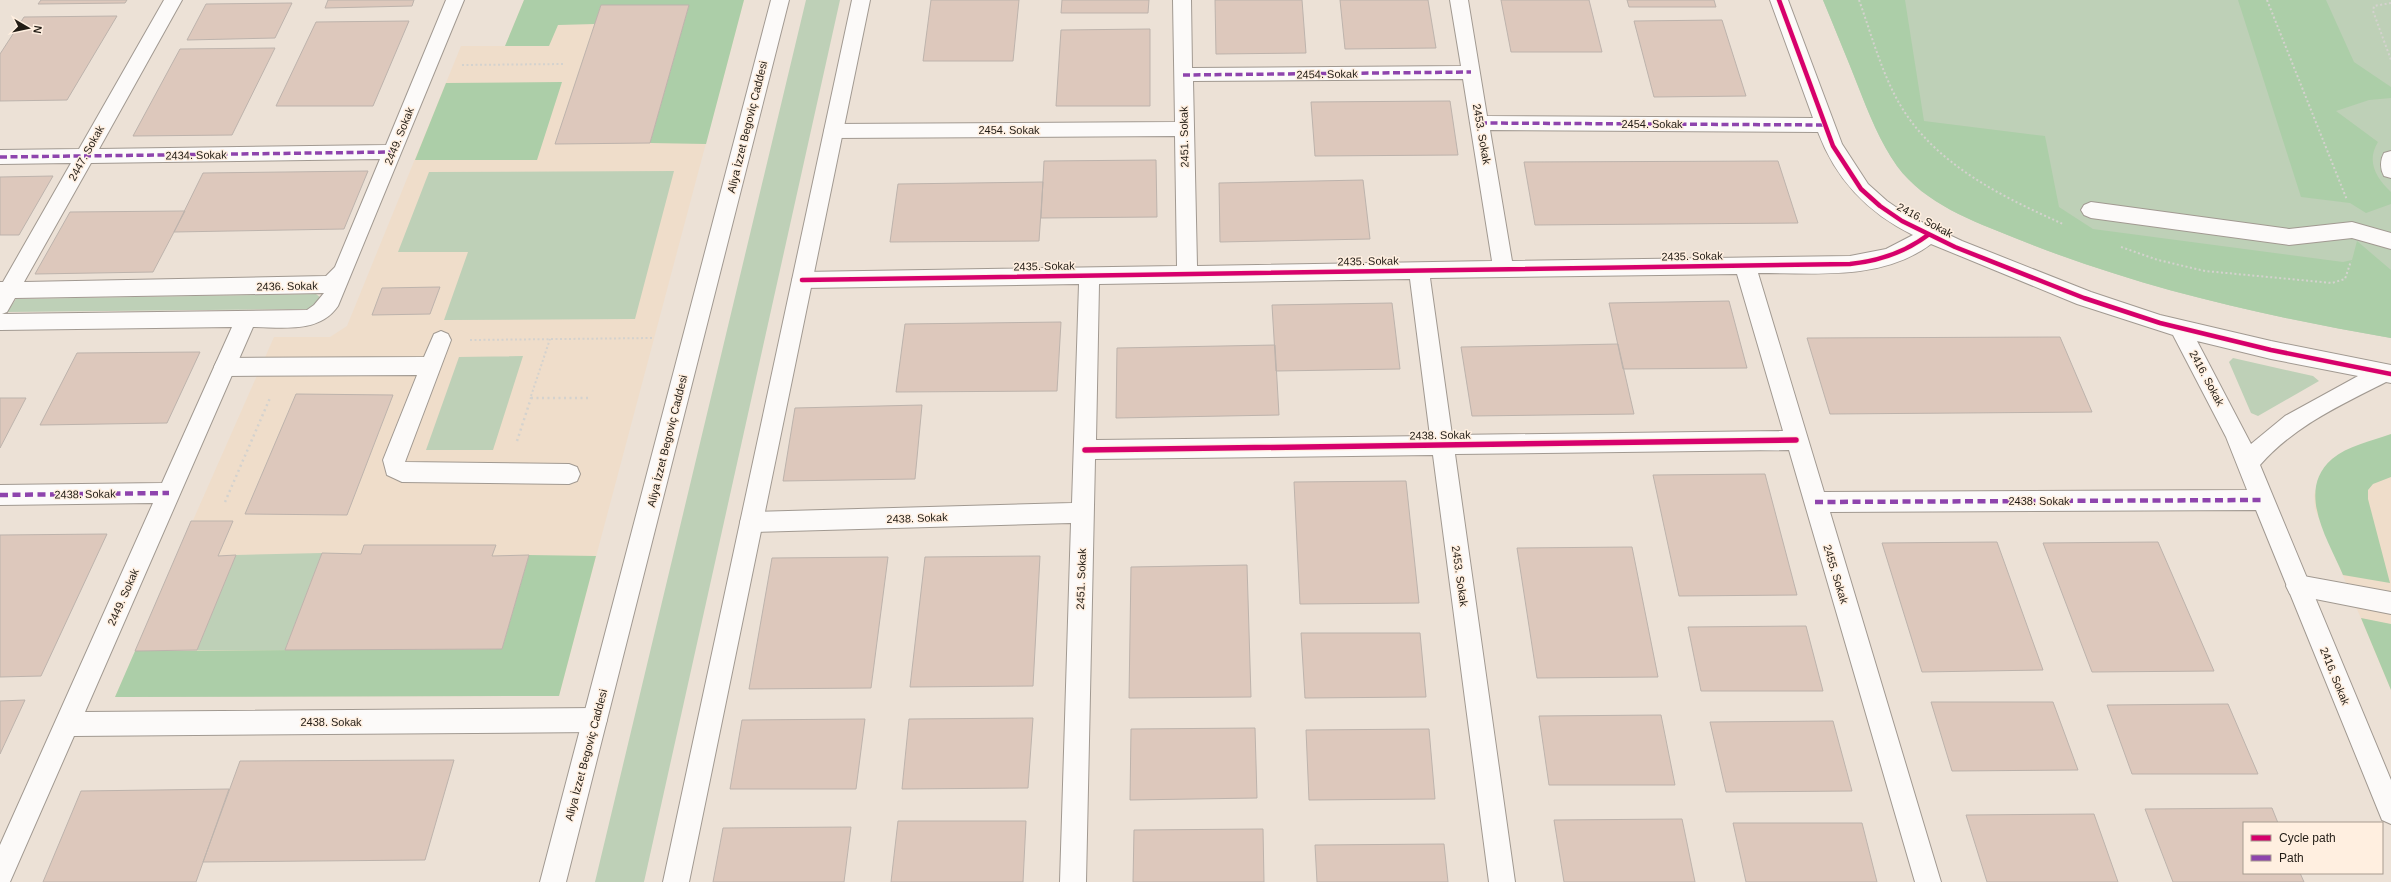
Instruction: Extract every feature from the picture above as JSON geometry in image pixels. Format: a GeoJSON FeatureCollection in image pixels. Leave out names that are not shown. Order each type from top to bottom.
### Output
{"type":"FeatureCollection","features":[{"type":"Feature","properties":{"kind":"street","name":"2447. Sokak"},"geometry":{"type":"LineString","coordinates":[[3,295],[173,0]]}},
{"type":"Feature","properties":{"kind":"street","name":"2449. Sokak"},"geometry":{"type":"LineString","coordinates":[[343,272],[455,0]]}},
{"type":"Feature","properties":{"kind":"street","name":"Aliya İzzet Begoviç Caddesi"},"geometry":{"type":"LineString","coordinates":[[553,882],[780,0]]}},
{"type":"Feature","properties":{"kind":"street"},"geometry":{"type":"LineString","coordinates":[[676,882],[861,0]]}},
{"type":"Feature","properties":{"kind":"street","name":"2451. Sokak"},"geometry":{"type":"LineString","coordinates":[[1182,0],[1186,274]]}},
{"type":"Feature","properties":{"kind":"street","name":"2453. Sokak"},"geometry":{"type":"LineString","coordinates":[[1459,0],[1503,269]]}},
{"type":"Feature","properties":{"kind":"street","name":"2416. Sokak"},"geometry":{"type":"LineString","coordinates":[[1779,0],[1833,146],[1861,189],[1880,206],[1928,235],[2084,298],[2180,328],[2217,395],[2248,463],[2391,811]]}},
{"type":"Feature","properties":{"kind":"street","name":"2454. Sokak"},"geometry":{"type":"LineString","coordinates":[[1183,75],[1471,72]]}},
{"type":"Feature","properties":{"kind":"street","name":"2454. Sokak"},"geometry":{"type":"LineString","coordinates":[[1480,123],[1824,125]]}},
{"type":"Feature","properties":{"kind":"street","name":"2454. Sokak"},"geometry":{"type":"LineString","coordinates":[[833,131],[1184,129]]}},
{"type":"Feature","properties":{"kind":"street","name":"2434. Sokak"},"geometry":{"type":"LineString","coordinates":[[0,157],[392,152]]}},
{"type":"Feature","properties":{"kind":"street"},"geometry":{"type":"LineString","coordinates":[[2391,158],[2391,171]]}},
{"type":"Feature","properties":{"kind":"street"},"geometry":{"type":"LineString","coordinates":[[2091,210],[2289,237],[2342,229],[2360,231],[2391,241]]}},
{"type":"Feature","properties":{"kind":"street","name":"2435. Sokak"},"geometry":{"type":"LineString","coordinates":[[802,280],[1873,262],[1896,256],[1912,248],[1928,235]]}},
{"type":"Feature","properties":{"kind":"street","name":"2455. Sokak"},"geometry":{"type":"LineString","coordinates":[[1744,265],[1928,882]]}},
{"type":"Feature","properties":{"kind":"street","name":"2453. Sokak"},"geometry":{"type":"LineString","coordinates":[[1418,270],[1502,882]]}},
{"type":"Feature","properties":{"kind":"street","name":"2436. Sokak"},"geometry":{"type":"LineString","coordinates":[[3,295],[313,286],[331,284],[343,272]]}},
{"type":"Feature","properties":{"kind":"street","name":"2436. Sokak"},"geometry":{"type":"LineString","coordinates":[[0,322],[246,319],[315,316],[328,306],[343,272]]}},
{"type":"Feature","properties":{"kind":"street","name":"2451. Sokak"},"geometry":{"type":"LineString","coordinates":[[1073,882],[1089,275]]}},
{"type":"Feature","properties":{"kind":"street"},"geometry":{"type":"LineString","coordinates":[[313,286],[328,288],[332,297]]}},
{"type":"Feature","properties":{"kind":"street","name":"2449. Sokak"},"geometry":{"type":"LineString","coordinates":[[0,875],[246,319]]}},
{"type":"Feature","properties":{"kind":"street"},"geometry":{"type":"LineString","coordinates":[[2180,328],[2271,350],[2387,373]]}},
{"type":"Feature","properties":{"kind":"street"},"geometry":{"type":"LineString","coordinates":[[441,340],[394,460],[395,468],[402,472],[570,474]]}},
{"type":"Feature","properties":{"kind":"street"},"geometry":{"type":"LineString","coordinates":[[225,367],[431,366]]}},
{"type":"Feature","properties":{"kind":"street"},"geometry":{"type":"LineString","coordinates":[[2248,463],[2261,446],[2284,427],[2387,373]]}},
{"type":"Feature","properties":{"kind":"street","name":"2438. Sokak"},"geometry":{"type":"LineString","coordinates":[[1085,450],[1796,440]]}},
{"type":"Feature","properties":{"kind":"street","name":"2438. Sokak"},"geometry":{"type":"LineString","coordinates":[[0,495],[169,492]]}},
{"type":"Feature","properties":{"kind":"street","name":"2438. Sokak"},"geometry":{"type":"LineString","coordinates":[[1815,502],[2263,500]]}},
{"type":"Feature","properties":{"kind":"street","name":"2438. Sokak"},"geometry":{"type":"LineString","coordinates":[[751,522],[1083,513]]}},
{"type":"Feature","properties":{"kind":"street"},"geometry":{"type":"LineString","coordinates":[[2298,586],[2391,603]]}},
{"type":"Feature","properties":{"kind":"street","name":"2438. Sokak"},"geometry":{"type":"LineString","coordinates":[[66,724],[595,720]]}},
{"type":"Feature","properties":{"kind":"path"},"geometry":{"type":"LineString","coordinates":[[2267,0],[2342,192],[2350,203],[2366,214],[2360,231]]}},
{"type":"Feature","properties":{"kind":"path"},"geometry":{"type":"LineString","coordinates":[[2391,3],[2374,6],[2373,11],[2391,60]]}},
{"type":"Feature","properties":{"kind":"path"},"geometry":{"type":"LineString","coordinates":[[428,66],[565,64]]}},
{"type":"Feature","properties":{"kind":"path"},"geometry":{"type":"LineString","coordinates":[[441,340],[654,338]]}},
{"type":"Feature","properties":{"kind":"path"},"geometry":{"type":"LineString","coordinates":[[507,473],[550,339]]}},
{"type":"Feature","properties":{"kind":"path"},"geometry":{"type":"LineString","coordinates":[[226,502],[284,367]]}},
{"type":"Feature","properties":{"kind":"path"},"geometry":{"type":"LineString","coordinates":[[531,398],[589,398]]}},
{"type":"Feature","properties":{"kind":"shaded area"},"geometry":{"type":"Polygon","coordinates":[[[524,0],[744,0],[559,696],[115,697],[274,337],[330,337],[347,326],[461,46],[505,46],[524,0]]]}},
{"type":"Feature","properties":{"kind":"shaded area"},"geometry":{"type":"Polygon","coordinates":[[[2391,434],[2391,690],[2315,509],[2314,495],[2321,475],[2331,460],[2346,451],[2391,434]]]}},
{"type":"Feature","properties":{"kind":"green space"},"geometry":{"type":"Polygon","coordinates":[[[524,0],[744,0],[706,144],[650,143],[689,5],[601,5],[595,24],[558,25],[549,46],[505,46],[524,0]]]}},
{"type":"Feature","properties":{"kind":"green space"},"geometry":{"type":"Polygon","coordinates":[[[806,0],[840,0],[644,882],[595,882],[806,0]]]}},
{"type":"Feature","properties":{"kind":"green space"},"geometry":{"type":"Polygon","coordinates":[[[1823,0],[2391,0],[2391,338],[2248,310],[2153,285],[2107,271],[2015,238],[1951,210],[1921,191],[1908,179],[1897,166],[1885,147],[1871,117],[1823,0]]]}},
{"type":"Feature","properties":{"kind":"green space"},"geometry":{"type":"Polygon","coordinates":[[[1823,0],[1905,0],[1924,121],[2045,136],[2059,207],[2093,229],[2343,262],[2352,260],[2357,241],[2391,270],[2391,338],[2248,310],[2153,285],[2107,271],[2015,238],[1951,210],[1921,191],[1908,179],[1897,166],[1885,147],[1871,117],[1823,0]]]}},
{"type":"Feature","properties":{"kind":"green space"},"geometry":{"type":"Polygon","coordinates":[[[2238,0],[2326,0],[2354,62],[2391,87],[2391,98],[2369,100],[2336,111],[2378,142],[2374,149],[2374,169],[2381,181],[2391,192],[2391,204],[2366,213],[2350,203],[2301,197],[2238,0]]]}},
{"type":"Feature","properties":{"kind":"green space"},"geometry":{"type":"Polygon","coordinates":[[[562,82],[537,160],[415,160],[446,83],[562,82]]]}},
{"type":"Feature","properties":{"kind":"green space"},"geometry":{"type":"Polygon","coordinates":[[[674,171],[635,319],[444,320],[468,252],[398,252],[429,172],[674,171]]]}},
{"type":"Feature","properties":{"kind":"green space"},"geometry":{"type":"Polygon","coordinates":[[[316,294],[321,298],[312,309],[7,312],[16,299],[316,294]]]}},
{"type":"Feature","properties":{"kind":"green space"},"geometry":{"type":"Polygon","coordinates":[[[523,356],[493,450],[426,450],[459,357],[523,356]]]}},
{"type":"Feature","properties":{"kind":"green space"},"geometry":{"type":"Polygon","coordinates":[[[2233,358],[2313,376],[2319,381],[2258,416],[2251,413],[2229,362],[2233,358]]]}},
{"type":"Feature","properties":{"kind":"green space"},"geometry":{"type":"Polygon","coordinates":[[[2391,434],[2391,477],[2373,484],[2368,490],[2368,499],[2390,583],[2343,575],[2318,516],[2316,486],[2321,472],[2338,454],[2352,447],[2391,434]]]}},
{"type":"Feature","properties":{"kind":"green space"},"geometry":{"type":"Polygon","coordinates":[[[322,553],[285,650],[197,650],[236,555],[322,553]]]}},
{"type":"Feature","properties":{"kind":"green space"},"geometry":{"type":"Polygon","coordinates":[[[529,555],[596,556],[559,696],[115,697],[135,651],[502,649],[529,555]]]}},
{"type":"Feature","properties":{"kind":"green space"},"geometry":{"type":"Polygon","coordinates":[[[2361,618],[2391,624],[2391,690],[2361,618]]]}},
{"type":"Feature","properties":{"kind":"building"},"geometry":{"type":"Polygon","coordinates":[[[41,0],[127,0],[125,3],[38,4],[41,0]]]}},
{"type":"Feature","properties":{"kind":"building"},"geometry":{"type":"Polygon","coordinates":[[[328,0],[414,0],[412,6],[325,8],[328,0]]]}},
{"type":"Feature","properties":{"kind":"building"},"geometry":{"type":"Polygon","coordinates":[[[931,0],[1019,0],[1013,61],[923,61],[931,0]]]}},
{"type":"Feature","properties":{"kind":"building"},"geometry":{"type":"Polygon","coordinates":[[[1062,0],[1149,0],[1148,13],[1061,13],[1062,0]]]}},
{"type":"Feature","properties":{"kind":"building"},"geometry":{"type":"Polygon","coordinates":[[[1215,0],[1302,0],[1306,53],[1216,54],[1215,0]]]}},
{"type":"Feature","properties":{"kind":"building"},"geometry":{"type":"Polygon","coordinates":[[[1340,0],[1428,0],[1436,48],[1345,49],[1340,0]]]}},
{"type":"Feature","properties":{"kind":"building"},"geometry":{"type":"Polygon","coordinates":[[[1501,0],[1589,0],[1602,52],[1511,52],[1501,0]]]}},
{"type":"Feature","properties":{"kind":"building"},"geometry":{"type":"Polygon","coordinates":[[[1627,0],[1714,0],[1716,7],[1629,7],[1627,0]]]}},
{"type":"Feature","properties":{"kind":"building"},"geometry":{"type":"Polygon","coordinates":[[[292,3],[275,38],[187,40],[206,4],[292,3]]]}},
{"type":"Feature","properties":{"kind":"building"},"geometry":{"type":"Polygon","coordinates":[[[601,5],[689,5],[650,143],[555,144],[601,5]]]}},
{"type":"Feature","properties":{"kind":"building"},"geometry":{"type":"Polygon","coordinates":[[[117,16],[67,100],[0,101],[0,54],[24,17],[117,16]]]}},
{"type":"Feature","properties":{"kind":"building"},"geometry":{"type":"Polygon","coordinates":[[[1722,20],[1746,96],[1654,97],[1634,21],[1722,20]]]}},
{"type":"Feature","properties":{"kind":"building"},"geometry":{"type":"Polygon","coordinates":[[[409,21],[373,106],[276,106],[316,22],[409,21]]]}},
{"type":"Feature","properties":{"kind":"building"},"geometry":{"type":"Polygon","coordinates":[[[1150,29],[1150,106],[1056,106],[1061,30],[1150,29]]]}},
{"type":"Feature","properties":{"kind":"building"},"geometry":{"type":"Polygon","coordinates":[[[275,48],[232,135],[133,136],[180,49],[275,48]]]}},
{"type":"Feature","properties":{"kind":"building"},"geometry":{"type":"Polygon","coordinates":[[[1450,101],[1458,155],[1315,156],[1311,102],[1450,101]]]}},
{"type":"Feature","properties":{"kind":"building"},"geometry":{"type":"Polygon","coordinates":[[[1156,160],[1157,217],[1041,218],[1044,161],[1156,160]]]}},
{"type":"Feature","properties":{"kind":"building"},"geometry":{"type":"Polygon","coordinates":[[[1778,161],[1798,223],[1535,225],[1524,162],[1778,161]]]}},
{"type":"Feature","properties":{"kind":"building"},"geometry":{"type":"Polygon","coordinates":[[[368,171],[344,229],[174,232],[203,173],[368,171]]]}},
{"type":"Feature","properties":{"kind":"building"},"geometry":{"type":"Polygon","coordinates":[[[53,176],[19,235],[0,235],[0,177],[53,176]]]}},
{"type":"Feature","properties":{"kind":"building"},"geometry":{"type":"Polygon","coordinates":[[[1363,180],[1370,239],[1220,242],[1219,183],[1363,180]]]}},
{"type":"Feature","properties":{"kind":"building"},"geometry":{"type":"Polygon","coordinates":[[[1043,182],[1039,241],[890,242],[898,184],[1043,182]]]}},
{"type":"Feature","properties":{"kind":"building"},"geometry":{"type":"Polygon","coordinates":[[[185,211],[153,272],[35,274],[70,212],[185,211]]]}},
{"type":"Feature","properties":{"kind":"building"},"geometry":{"type":"Polygon","coordinates":[[[440,287],[430,314],[372,315],[382,288],[440,287]]]}},
{"type":"Feature","properties":{"kind":"building"},"geometry":{"type":"Polygon","coordinates":[[[1729,301],[1747,368],[1623,369],[1609,303],[1729,301]]]}},
{"type":"Feature","properties":{"kind":"building"},"geometry":{"type":"Polygon","coordinates":[[[1392,303],[1400,369],[1276,371],[1272,305],[1392,303]]]}},
{"type":"Feature","properties":{"kind":"building"},"geometry":{"type":"Polygon","coordinates":[[[1061,322],[1057,391],[896,392],[905,324],[1061,322]]]}},
{"type":"Feature","properties":{"kind":"building"},"geometry":{"type":"Polygon","coordinates":[[[2060,337],[2092,412],[1830,414],[1807,338],[2060,337]]]}},
{"type":"Feature","properties":{"kind":"building"},"geometry":{"type":"Polygon","coordinates":[[[1618,344],[1634,414],[1472,416],[1461,347],[1618,344]]]}},
{"type":"Feature","properties":{"kind":"building"},"geometry":{"type":"Polygon","coordinates":[[[1275,345],[1279,415],[1116,418],[1117,348],[1275,345]]]}},
{"type":"Feature","properties":{"kind":"building"},"geometry":{"type":"Polygon","coordinates":[[[200,352],[167,423],[40,425],[77,353],[200,352]]]}},
{"type":"Feature","properties":{"kind":"building"},"geometry":{"type":"Polygon","coordinates":[[[296,394],[393,395],[347,515],[245,514],[296,394]]]}},
{"type":"Feature","properties":{"kind":"building"},"geometry":{"type":"Polygon","coordinates":[[[0,398],[26,398],[0,448],[0,398]]]}},
{"type":"Feature","properties":{"kind":"building"},"geometry":{"type":"Polygon","coordinates":[[[922,405],[915,479],[783,481],[795,408],[922,405]]]}},
{"type":"Feature","properties":{"kind":"building"},"geometry":{"type":"Polygon","coordinates":[[[1765,474],[1797,595],[1679,596],[1653,475],[1765,474]]]}},
{"type":"Feature","properties":{"kind":"building"},"geometry":{"type":"Polygon","coordinates":[[[1406,481],[1419,603],[1300,604],[1294,482],[1406,481]]]}},
{"type":"Feature","properties":{"kind":"building"},"geometry":{"type":"Polygon","coordinates":[[[191,521],[233,521],[218,556],[236,555],[197,650],[135,651],[191,521]]]}},
{"type":"Feature","properties":{"kind":"building"},"geometry":{"type":"Polygon","coordinates":[[[107,534],[41,676],[0,677],[0,535],[107,534]]]}},
{"type":"Feature","properties":{"kind":"building"},"geometry":{"type":"Polygon","coordinates":[[[1997,542],[2043,670],[1922,672],[1882,543],[1997,542]]]}},
{"type":"Feature","properties":{"kind":"building"},"geometry":{"type":"Polygon","coordinates":[[[2158,542],[2214,671],[2092,672],[2043,543],[2158,542]]]}},
{"type":"Feature","properties":{"kind":"building"},"geometry":{"type":"Polygon","coordinates":[[[364,545],[496,545],[492,556],[529,555],[502,649],[285,650],[322,553],[361,554],[364,545]]]}},
{"type":"Feature","properties":{"kind":"building"},"geometry":{"type":"Polygon","coordinates":[[[1632,547],[1658,677],[1537,678],[1517,548],[1632,547]]]}},
{"type":"Feature","properties":{"kind":"building"},"geometry":{"type":"Polygon","coordinates":[[[1040,556],[1033,686],[910,687],[925,557],[1040,556]]]}},
{"type":"Feature","properties":{"kind":"building"},"geometry":{"type":"Polygon","coordinates":[[[888,557],[871,688],[749,689],[772,558],[888,557]]]}},
{"type":"Feature","properties":{"kind":"building"},"geometry":{"type":"Polygon","coordinates":[[[1247,565],[1251,697],[1129,698],[1131,567],[1247,565]]]}},
{"type":"Feature","properties":{"kind":"building"},"geometry":{"type":"Polygon","coordinates":[[[1806,626],[1823,691],[1701,691],[1688,627],[1806,626]]]}},
{"type":"Feature","properties":{"kind":"building"},"geometry":{"type":"Polygon","coordinates":[[[1301,633],[1420,633],[1426,697],[1305,698],[1301,633]]]}},
{"type":"Feature","properties":{"kind":"building"},"geometry":{"type":"Polygon","coordinates":[[[25,700],[0,754],[0,701],[25,700]]]}},
{"type":"Feature","properties":{"kind":"building"},"geometry":{"type":"Polygon","coordinates":[[[1931,702],[2053,702],[2078,770],[1952,771],[1931,702]]]}},
{"type":"Feature","properties":{"kind":"building"},"geometry":{"type":"Polygon","coordinates":[[[2228,704],[2258,774],[2132,774],[2107,705],[2228,704]]]}},
{"type":"Feature","properties":{"kind":"building"},"geometry":{"type":"Polygon","coordinates":[[[1661,715],[1675,785],[1549,785],[1539,716],[1661,715]]]}},
{"type":"Feature","properties":{"kind":"building"},"geometry":{"type":"Polygon","coordinates":[[[1033,718],[1028,788],[902,789],[909,719],[1033,718]]]}},
{"type":"Feature","properties":{"kind":"building"},"geometry":{"type":"Polygon","coordinates":[[[865,719],[856,789],[730,789],[742,720],[865,719]]]}},
{"type":"Feature","properties":{"kind":"building"},"geometry":{"type":"Polygon","coordinates":[[[1833,721],[1852,791],[1726,792],[1710,722],[1833,721]]]}},
{"type":"Feature","properties":{"kind":"building"},"geometry":{"type":"Polygon","coordinates":[[[1255,728],[1257,798],[1130,800],[1131,729],[1255,728]]]}},
{"type":"Feature","properties":{"kind":"building"},"geometry":{"type":"Polygon","coordinates":[[[1429,729],[1435,799],[1309,800],[1306,730],[1429,729]]]}},
{"type":"Feature","properties":{"kind":"building"},"geometry":{"type":"Polygon","coordinates":[[[454,760],[425,860],[203,862],[240,761],[454,760]]]}},
{"type":"Feature","properties":{"kind":"building"},"geometry":{"type":"Polygon","coordinates":[[[229,789],[196,882],[43,882],[81,791],[229,789]]]}},
{"type":"Feature","properties":{"kind":"building"},"geometry":{"type":"Polygon","coordinates":[[[2272,808],[2278,822],[2243,822],[2243,874],[2300,874],[2304,882],[2173,882],[2145,809],[2272,808]]]}},
{"type":"Feature","properties":{"kind":"building"},"geometry":{"type":"Polygon","coordinates":[[[2094,814],[2118,882],[1987,882],[1966,815],[2094,814]]]}},
{"type":"Feature","properties":{"kind":"building"},"geometry":{"type":"Polygon","coordinates":[[[1682,819],[1695,882],[1564,882],[1554,820],[1682,819]]]}},
{"type":"Feature","properties":{"kind":"building"},"geometry":{"type":"Polygon","coordinates":[[[898,821],[1026,821],[1023,882],[891,882],[898,821]]]}},
{"type":"Feature","properties":{"kind":"building"},"geometry":{"type":"Polygon","coordinates":[[[1733,823],[1862,823],[1877,882],[1746,882],[1733,823]]]}},
{"type":"Feature","properties":{"kind":"building"},"geometry":{"type":"Polygon","coordinates":[[[851,827],[844,882],[713,882],[723,828],[851,827]]]}},
{"type":"Feature","properties":{"kind":"building"},"geometry":{"type":"Polygon","coordinates":[[[1263,829],[1264,882],[1133,882],[1134,830],[1263,829]]]}},
{"type":"Feature","properties":{"kind":"building"},"geometry":{"type":"Polygon","coordinates":[[[1444,844],[1448,882],[1317,882],[1315,845],[1444,844]]]}},
{"type":"Feature","properties":{"kind":"marked path"},"geometry":{"type":"LineString","coordinates":[[1183,75],[1471,72]]}},
{"type":"Feature","properties":{"kind":"marked path"},"geometry":{"type":"LineString","coordinates":[[1480,123],[1824,125]]}},
{"type":"Feature","properties":{"kind":"marked path"},"geometry":{"type":"LineString","coordinates":[[0,157],[392,152]]}},
{"type":"Feature","properties":{"kind":"marked path"},"geometry":{"type":"LineString","coordinates":[[0,495],[169,493]]}},
{"type":"Feature","properties":{"kind":"marked path"},"geometry":{"type":"LineString","coordinates":[[1815,502],[2263,500]]}},
{"type":"Feature","properties":{"kind":"cycle path"},"geometry":{"type":"LineString","coordinates":[[1779,0],[1833,146],[1861,189],[1880,206],[1902,221],[1955,247],[2084,298],[2160,323],[2271,350],[2391,374]]}},
{"type":"Feature","properties":{"kind":"cycle path"},"geometry":{"type":"LineString","coordinates":[[802,280],[1850,264],[1882,259],[1891,256],[1910,248],[1928,235]]}},
{"type":"Feature","properties":{"kind":"cycle path"},"geometry":{"type":"LineString","coordinates":[[1085,450],[1796,440]]}}]}
